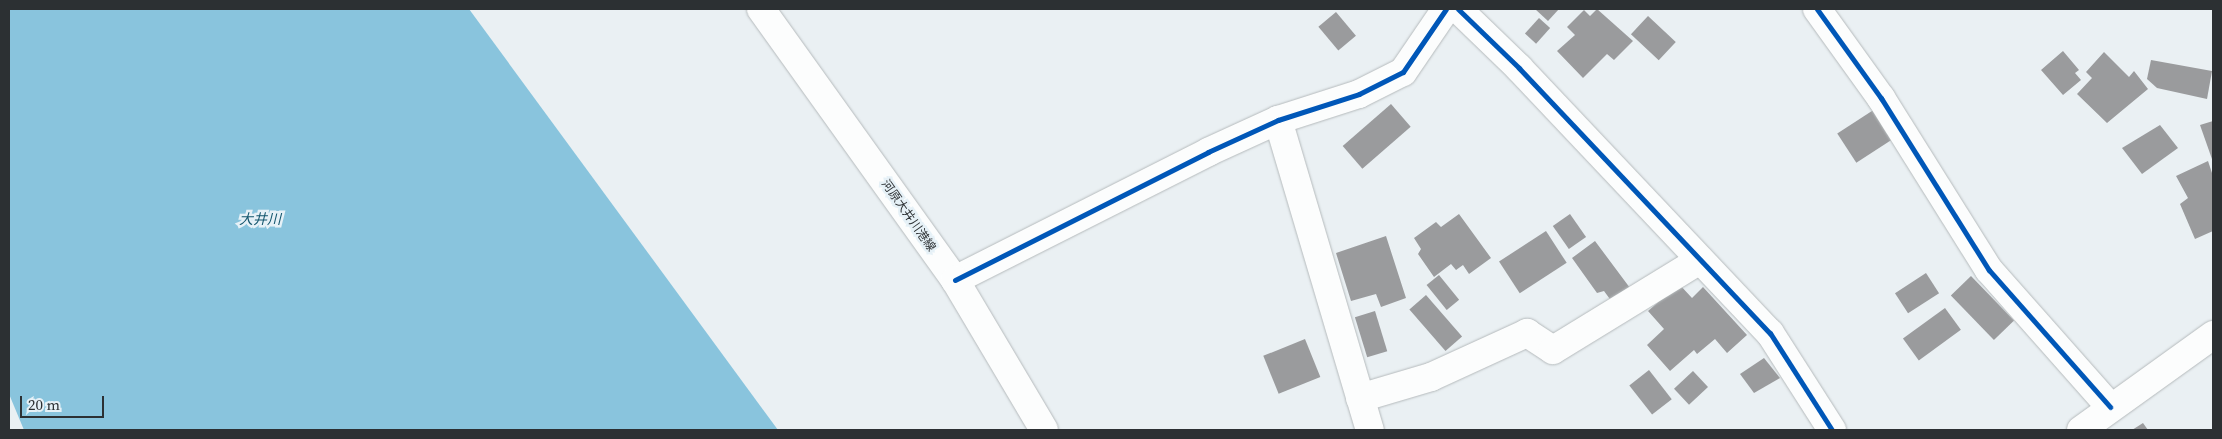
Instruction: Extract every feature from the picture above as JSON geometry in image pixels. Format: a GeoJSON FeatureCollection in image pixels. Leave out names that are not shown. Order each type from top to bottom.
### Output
{"type":"FeatureCollection","features":[{"type":"Feature","properties":{"kind":"street","name":"河原大井川港線"},"geometry":{"type":"LineString","coordinates":[[761,9],[955,280],[1044,430]]}},
{"type":"Feature","properties":{"kind":"street"},"geometry":{"type":"LineString","coordinates":[[955,280],[1278,120],[1359,94],[1403,72],[1446,9]]}},
{"type":"Feature","properties":{"kind":"street"},"geometry":{"type":"LineString","coordinates":[[1458,9],[1519,68],[1770,333],[1832,430]]}},
{"type":"Feature","properties":{"kind":"street"},"geometry":{"type":"LineString","coordinates":[[1817,9],[1881,98],[1989,270],[2110,407]]}},
{"type":"Feature","properties":{"kind":"street"},"geometry":{"type":"LineString","coordinates":[[1278,120],[1370,430]]}},
{"type":"Feature","properties":{"kind":"street"},"geometry":{"type":"LineString","coordinates":[[1360,398],[1431,377],[1527,333],[1553,350],[1700,260]]}},
{"type":"Feature","properties":{"kind":"street"},"geometry":{"type":"LineString","coordinates":[[2081,430],[2110,407],[2213,335]]}},
{"type":"Feature","properties":{"kind":"water","name":"大井川"},"geometry":{"type":"Polygon","coordinates":[[[9,9],[469,9],[778,430],[24,430],[9,394],[9,9]]]}},
{"type":"Feature","properties":{"kind":"building"},"geometry":{"type":"Polygon","coordinates":[[[1535,9],[1559,9],[1548,21],[1535,9]]]}},
{"type":"Feature","properties":{"kind":"building"},"geometry":{"type":"Polygon","coordinates":[[[1597,9],[1633,41],[1614,60],[1607,54],[1583,78],[1557,51],[1575,35],[1567,27],[1584,10],[1590,16],[1597,9]]]}},
{"type":"Feature","properties":{"kind":"building"},"geometry":{"type":"Polygon","coordinates":[[[1336,12],[1356,36],[1338,51],[1318,27],[1336,12]]]}},
{"type":"Feature","properties":{"kind":"building"},"geometry":{"type":"Polygon","coordinates":[[[1648,16],[1676,42],[1659,60],[1631,34],[1648,16]]]}},
{"type":"Feature","properties":{"kind":"building"},"geometry":{"type":"Polygon","coordinates":[[[1539,18],[1550,28],[1536,44],[1525,34],[1539,18]]]}},
{"type":"Feature","properties":{"kind":"building"},"geometry":{"type":"Polygon","coordinates":[[[2063,51],[2079,70],[2075,73],[2081,80],[2063,95],[2041,70],[2063,51]]]}},
{"type":"Feature","properties":{"kind":"building"},"geometry":{"type":"Polygon","coordinates":[[[2104,52],[2129,77],[2134,71],[2148,89],[2107,123],[2077,94],[2092,78],[2086,72],[2104,52]]]}},
{"type":"Feature","properties":{"kind":"building"},"geometry":{"type":"Polygon","coordinates":[[[2151,60],[2212,71],[2207,99],[2157,88],[2147,79],[2151,60]]]}},
{"type":"Feature","properties":{"kind":"building"},"geometry":{"type":"Polygon","coordinates":[[[1391,104],[1411,127],[1362,169],[1343,146],[1391,104]]]}},
{"type":"Feature","properties":{"kind":"building"},"geometry":{"type":"Polygon","coordinates":[[[1875,109],[1894,138],[1856,163],[1837,134],[1875,109]]]}},
{"type":"Feature","properties":{"kind":"building"},"geometry":{"type":"Polygon","coordinates":[[[2213,121],[2213,162],[2200,125],[2213,121]]]}},
{"type":"Feature","properties":{"kind":"building"},"geometry":{"type":"Polygon","coordinates":[[[2160,125],[2178,148],[2142,174],[2122,148],[2160,125]]]}},
{"type":"Feature","properties":{"kind":"building"},"geometry":{"type":"Polygon","coordinates":[[[2208,161],[2213,176],[2213,231],[2195,239],[2180,204],[2188,198],[2176,176],[2208,161]]]}},
{"type":"Feature","properties":{"kind":"building"},"geometry":{"type":"Polygon","coordinates":[[[1459,214],[1491,258],[1469,274],[1463,265],[1456,270],[1451,264],[1434,277],[1418,254],[1421,249],[1414,238],[1436,222],[1441,227],[1459,214]]]}},
{"type":"Feature","properties":{"kind":"building"},"geometry":{"type":"Polygon","coordinates":[[[1570,214],[1586,237],[1569,249],[1553,226],[1570,214]]]}},
{"type":"Feature","properties":{"kind":"building"},"geometry":{"type":"Polygon","coordinates":[[[1546,231],[1567,263],[1520,293],[1499,261],[1546,231]]]}},
{"type":"Feature","properties":{"kind":"building"},"geometry":{"type":"Polygon","coordinates":[[[1386,236],[1406,298],[1381,307],[1376,294],[1351,301],[1336,253],[1386,236]]]}},
{"type":"Feature","properties":{"kind":"building"},"geometry":{"type":"Polygon","coordinates":[[[1595,241],[1633,292],[1615,306],[1604,291],[1597,293],[1572,258],[1595,241]]]}},
{"type":"Feature","properties":{"kind":"building"},"geometry":{"type":"Polygon","coordinates":[[[1926,273],[1939,293],[1908,313],[1895,293],[1926,273]]]}},
{"type":"Feature","properties":{"kind":"building"},"geometry":{"type":"Polygon","coordinates":[[[1439,275],[1459,300],[1447,310],[1427,285],[1439,275]]]}},
{"type":"Feature","properties":{"kind":"building"},"geometry":{"type":"Polygon","coordinates":[[[1971,276],[2014,321],[1994,340],[1951,295],[1971,276]]]}},
{"type":"Feature","properties":{"kind":"building"},"geometry":{"type":"Polygon","coordinates":[[[1679,284],[1692,298],[1703,287],[1747,335],[1727,353],[1715,339],[1697,354],[1694,350],[1670,371],[1647,345],[1664,329],[1648,311],[1679,284]]]}},
{"type":"Feature","properties":{"kind":"building"},"geometry":{"type":"Polygon","coordinates":[[[1426,295],[1462,337],[1445,351],[1409,309],[1426,295]]]}},
{"type":"Feature","properties":{"kind":"building"},"geometry":{"type":"Polygon","coordinates":[[[1945,308],[1961,330],[1919,360],[1903,339],[1945,308]]]}},
{"type":"Feature","properties":{"kind":"building"},"geometry":{"type":"Polygon","coordinates":[[[1375,311],[1387,351],[1367,357],[1355,317],[1375,311]]]}},
{"type":"Feature","properties":{"kind":"building"},"geometry":{"type":"Polygon","coordinates":[[[1305,339],[1320,377],[1279,394],[1263,356],[1305,339]]]}},
{"type":"Feature","properties":{"kind":"building"},"geometry":{"type":"Polygon","coordinates":[[[1764,358],[1780,378],[1754,393],[1740,374],[1764,358]]]}},
{"type":"Feature","properties":{"kind":"building"},"geometry":{"type":"Polygon","coordinates":[[[1649,370],[1672,399],[1652,415],[1629,385],[1649,370]]]}},
{"type":"Feature","properties":{"kind":"building"},"geometry":{"type":"Polygon","coordinates":[[[1693,371],[1708,387],[1689,405],[1674,389],[1693,371]]]}},
{"type":"Feature","properties":{"kind":"building"},"geometry":{"type":"Polygon","coordinates":[[[2143,423],[2148,430],[2132,430],[2143,423]]]}},
{"type":"Feature","properties":{"kind":"cycle path"},"geometry":{"type":"LineString","coordinates":[[955,280],[1208,152],[1278,120],[1359,94],[1403,72],[1446,9]]}},
{"type":"Feature","properties":{"kind":"cycle path"},"geometry":{"type":"LineString","coordinates":[[1458,9],[1519,68],[1770,333],[1832,430]]}},
{"type":"Feature","properties":{"kind":"cycle path"},"geometry":{"type":"LineString","coordinates":[[1817,9],[1881,98],[1989,270],[2110,407]]}}]}
